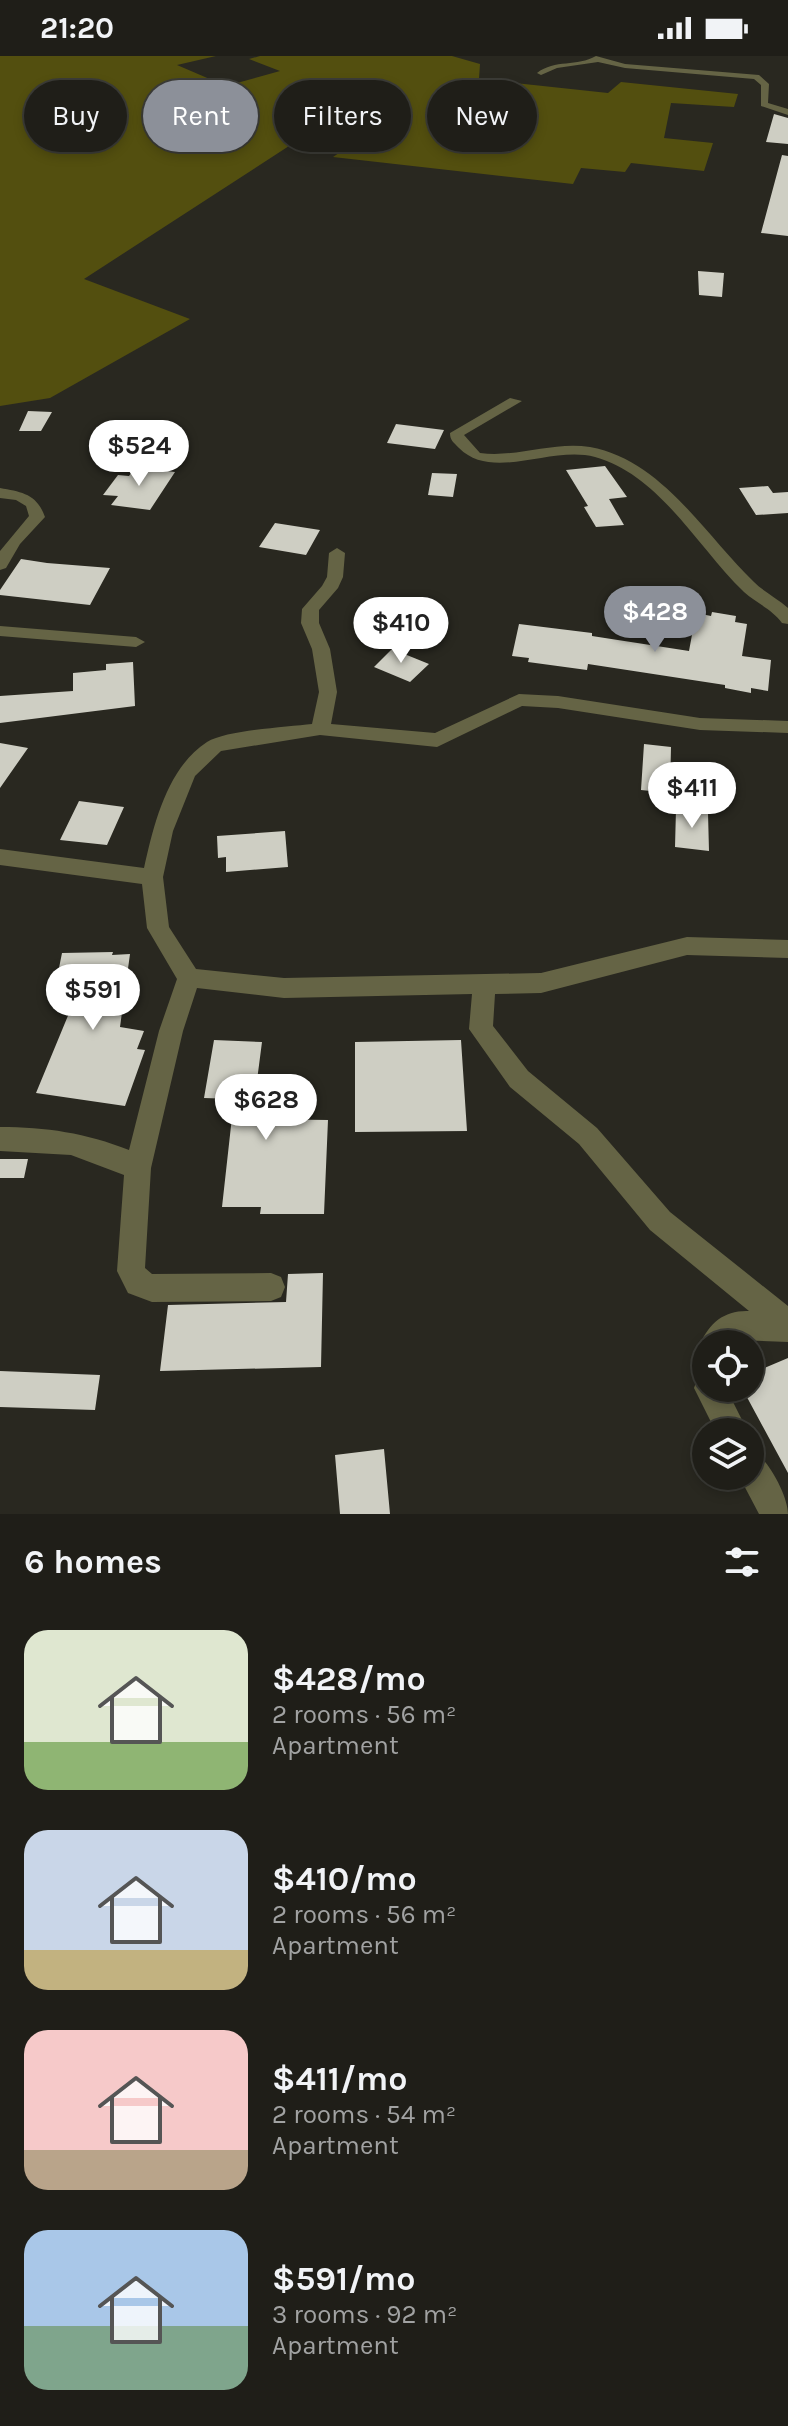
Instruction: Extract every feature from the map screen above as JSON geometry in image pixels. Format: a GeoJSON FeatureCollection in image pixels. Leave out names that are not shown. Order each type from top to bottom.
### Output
{"type":"FeatureCollection","features":[{"type":"Feature","properties":{"kind":"street"},"geometry":{"type":"LineString","coordinates":[[541,73],[548,67],[600,58],[625,66],[756,77],[765,84],[764,104],[788,112]]}},
{"type":"Feature","properties":{"kind":"street"},"geometry":{"type":"LineString","coordinates":[[515,401],[457,433],[456,437],[475,456],[484,458],[583,452],[602,454],[619,462],[649,482],[753,590],[783,610],[788,619]]}},
{"type":"Feature","properties":{"kind":"street"},"geometry":{"type":"LineString","coordinates":[[0,493],[20,496],[33,504],[37,517],[13,542],[0,565]]}},
{"type":"Feature","properties":{"kind":"street"},"geometry":{"type":"LineString","coordinates":[[320,729],[328,692],[321,649],[310,623],[311,609],[330,588],[337,553]]}},
{"type":"Feature","properties":{"kind":"street"},"geometry":{"type":"LineString","coordinates":[[0,631],[136,642]]}},
{"type":"Feature","properties":{"kind":"street"},"geometry":{"type":"LineString","coordinates":[[189,978],[158,928],[152,877],[163,831],[186,773],[215,746],[249,738],[320,729],[437,740],[519,700],[558,702],[700,724],[788,727]]}},
{"type":"Feature","properties":{"kind":"street"},"geometry":{"type":"LineString","coordinates":[[0,857],[152,877]]}},
{"type":"Feature","properties":{"kind":"street"},"geometry":{"type":"LineString","coordinates":[[189,978],[284,988],[484,986],[541,983],[687,946],[788,949]]}},
{"type":"Feature","properties":{"kind":"street"},"geometry":{"type":"LineString","coordinates":[[189,978],[171,1031],[138,1168],[131,1271],[138,1283],[152,1288],[271,1287]]}},
{"type":"Feature","properties":{"kind":"street"},"geometry":{"type":"LineString","coordinates":[[484,986],[481,1029],[519,1079],[588,1136],[660,1221],[788,1325]]}},
{"type":"Feature","properties":{"kind":"street"},"geometry":{"type":"LineString","coordinates":[[0,1139],[43,1138],[101,1149],[138,1168]]}},
{"type":"Feature","properties":{"kind":"street"},"geometry":{"type":"LineString","coordinates":[[728,1330],[733,1325],[788,1325]]}},
{"type":"Feature","properties":{"kind":"street"},"geometry":{"type":"LineString","coordinates":[[763,1490],[776,1514]]}},
{"type":"Feature","properties":{"kind":"shaded area"},"geometry":{"type":"Polygon","coordinates":[[[0,56],[216,56],[177,65],[212,80],[143,80],[143,152],[258,152],[258,80],[248,80],[280,71],[249,59],[260,56],[452,56],[480,64],[479,79],[488,80],[427,80],[427,152],[537,152],[537,85],[608,93],[621,82],[738,94],[734,107],[671,103],[664,138],[713,143],[704,171],[631,163],[625,172],[581,168],[573,184],[333,157],[340,152],[411,152],[411,80],[274,80],[274,152],[280,152],[84,279],[190,319],[50,398],[0,406],[0,56]]]}},
{"type":"Feature","properties":{"kind":"building"},"geometry":{"type":"Polygon","coordinates":[[[774,114],[788,118],[788,144],[766,142],[774,114]]]}},
{"type":"Feature","properties":{"kind":"building"},"geometry":{"type":"Polygon","coordinates":[[[782,155],[788,156],[788,236],[761,233],[782,155]]]}},
{"type":"Feature","properties":{"kind":"building"},"geometry":{"type":"Polygon","coordinates":[[[698,271],[724,273],[722,297],[699,295],[698,271]]]}},
{"type":"Feature","properties":{"kind":"building"},"geometry":{"type":"Polygon","coordinates":[[[28,411],[52,412],[41,431],[19,431],[28,411]]]}},
{"type":"Feature","properties":{"kind":"building"},"geometry":{"type":"Polygon","coordinates":[[[396,424],[444,430],[435,449],[387,443],[396,424]]]}},
{"type":"Feature","properties":{"kind":"building"},"geometry":{"type":"Polygon","coordinates":[[[605,466],[627,497],[609,499],[624,525],[596,527],[584,507],[588,506],[566,470],[605,466]]]}},
{"type":"Feature","properties":{"kind":"building"},"geometry":{"type":"Polygon","coordinates":[[[135,467],[175,472],[150,510],[111,505],[118,496],[103,495],[118,475],[129,476],[135,467]]]}},
{"type":"Feature","properties":{"kind":"building"},"geometry":{"type":"Polygon","coordinates":[[[432,473],[457,474],[453,497],[428,495],[432,473]]]}},
{"type":"Feature","properties":{"kind":"building"},"geometry":{"type":"Polygon","coordinates":[[[768,486],[773,493],[788,492],[788,513],[756,515],[739,488],[768,486]]]}},
{"type":"Feature","properties":{"kind":"building"},"geometry":{"type":"Polygon","coordinates":[[[275,523],[320,530],[306,555],[259,547],[275,523]]]}},
{"type":"Feature","properties":{"kind":"building"},"geometry":{"type":"Polygon","coordinates":[[[21,559],[110,568],[90,605],[0,595],[0,590],[21,559]]]}},
{"type":"Feature","properties":{"kind":"building"},"geometry":{"type":"Polygon","coordinates":[[[712,612],[736,616],[735,622],[747,624],[742,656],[771,660],[768,691],[751,688],[751,693],[725,688],[725,685],[588,664],[587,670],[528,662],[529,658],[512,656],[519,624],[592,633],[592,636],[689,651],[696,613],[711,616],[712,612]]]}},
{"type":"Feature","properties":{"kind":"building"},"geometry":{"type":"Polygon","coordinates":[[[392,649],[429,664],[410,682],[374,667],[392,649]]]}},
{"type":"Feature","properties":{"kind":"building"},"geometry":{"type":"Polygon","coordinates":[[[133,662],[135,706],[0,723],[0,696],[73,691],[73,673],[106,670],[106,664],[133,662]]]}},
{"type":"Feature","properties":{"kind":"building"},"geometry":{"type":"Polygon","coordinates":[[[0,743],[28,748],[0,788],[0,743]]]}},
{"type":"Feature","properties":{"kind":"building"},"geometry":{"type":"Polygon","coordinates":[[[644,744],[671,747],[670,793],[641,790],[644,744]]]}},
{"type":"Feature","properties":{"kind":"building"},"geometry":{"type":"Polygon","coordinates":[[[79,801],[124,807],[107,845],[60,840],[79,801]]]}},
{"type":"Feature","properties":{"kind":"building"},"geometry":{"type":"Polygon","coordinates":[[[676,809],[708,813],[709,851],[675,847],[676,809]]]}},
{"type":"Feature","properties":{"kind":"building"},"geometry":{"type":"Polygon","coordinates":[[[285,831],[288,867],[226,872],[226,857],[218,858],[217,836],[285,831]]]}},
{"type":"Feature","properties":{"kind":"building"},"geometry":{"type":"Polygon","coordinates":[[[113,952],[112,955],[130,954],[120,1027],[144,1031],[137,1049],[145,1050],[125,1106],[36,1093],[72,1006],[57,1006],[58,998],[53,998],[62,953],[113,952]]]}},
{"type":"Feature","properties":{"kind":"building"},"geometry":{"type":"Polygon","coordinates":[[[214,1040],[262,1042],[252,1119],[328,1120],[324,1214],[260,1214],[261,1207],[222,1207],[234,1099],[204,1098],[214,1040]]]}},
{"type":"Feature","properties":{"kind":"building"},"geometry":{"type":"Polygon","coordinates":[[[461,1040],[467,1131],[355,1132],[355,1042],[461,1040]]]}},
{"type":"Feature","properties":{"kind":"building"},"geometry":{"type":"Polygon","coordinates":[[[0,1159],[28,1159],[24,1178],[0,1178],[0,1159]]]}},
{"type":"Feature","properties":{"kind":"building"},"geometry":{"type":"Polygon","coordinates":[[[323,1273],[321,1367],[160,1371],[168,1305],[286,1302],[288,1274],[323,1273]]]}},
{"type":"Feature","properties":{"kind":"building"},"geometry":{"type":"Polygon","coordinates":[[[788,1358],[788,1473],[764,1429],[764,1418],[758,1418],[750,1402],[764,1402],[764,1368],[788,1358]]]}},
{"type":"Feature","properties":{"kind":"building"},"geometry":{"type":"Polygon","coordinates":[[[0,1371],[100,1375],[95,1410],[0,1407],[0,1371]]]}},
{"type":"Feature","properties":{"kind":"building"},"geometry":{"type":"Polygon","coordinates":[[[384,1449],[390,1514],[340,1514],[335,1455],[384,1449]]]}}]}
